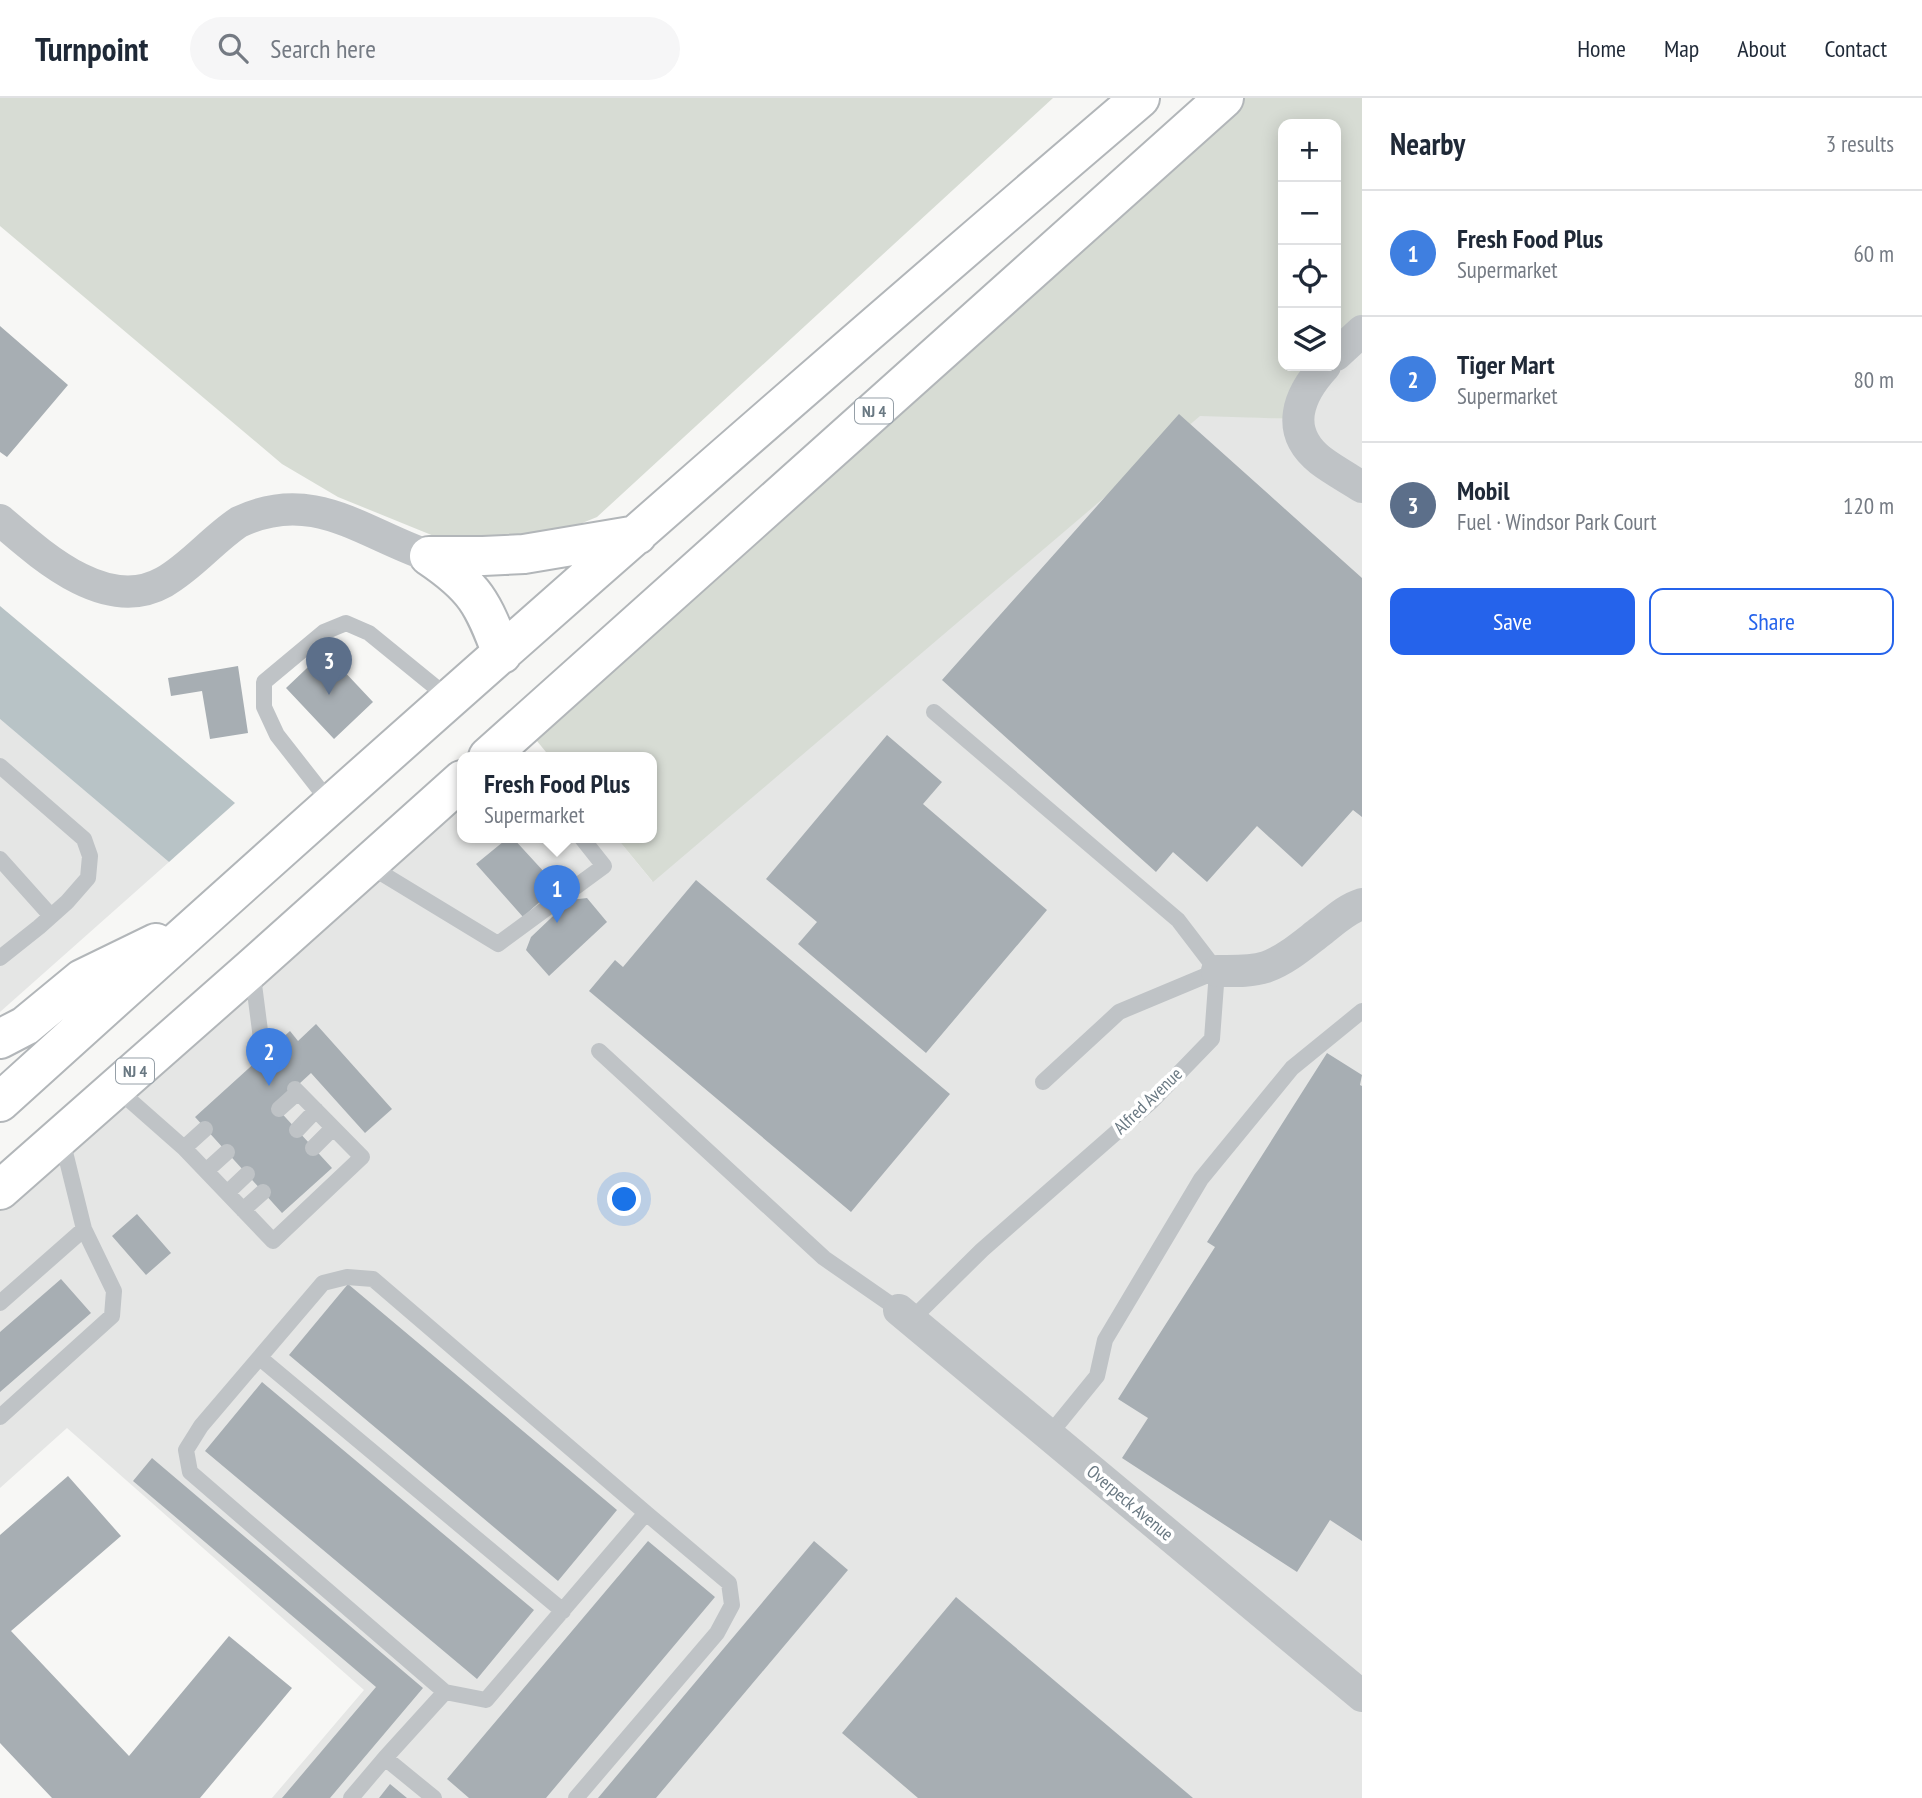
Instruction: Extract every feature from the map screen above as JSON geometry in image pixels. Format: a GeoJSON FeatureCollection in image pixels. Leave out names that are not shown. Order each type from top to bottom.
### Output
{"type":"FeatureCollection","features":[{"type":"Feature","properties":{"kind":"highway"},"geometry":{"type":"LineString","coordinates":[[0,1102],[286,843],[878,323],[1140,98]]}},
{"type":"Feature","properties":{"kind":"highway","name":"NJ 4"},"geometry":{"type":"LineString","coordinates":[[504,751],[1224,98]]}},
{"type":"Feature","properties":{"kind":"highway"},"geometry":{"type":"LineString","coordinates":[[429,556],[524,554],[637,535]]}},
{"type":"Feature","properties":{"kind":"highway"},"geometry":{"type":"LineString","coordinates":[[429,556],[462,580],[477,598],[490,621],[502,654]]}},
{"type":"Feature","properties":{"kind":"highway","name":"NJ 4"},"geometry":{"type":"LineString","coordinates":[[0,1190],[457,785]]}},
{"type":"Feature","properties":{"kind":"highway"},"geometry":{"type":"LineString","coordinates":[[0,1040],[25,1026],[82,979],[208,913]]}},
{"type":"Feature","properties":{"kind":"street"},"geometry":{"type":"LineString","coordinates":[[1320,371],[1304,393],[1299,406],[1297,419],[1302,438],[1319,459],[1362,487]]}},
{"type":"Feature","properties":{"kind":"street"},"geometry":{"type":"LineString","coordinates":[[0,520],[59,566],[92,584],[120,591],[145,589],[162,583],[186,567],[239,522],[277,511],[312,510],[333,515],[429,556]]}},
{"type":"Feature","properties":{"kind":"street"},"geometry":{"type":"LineString","coordinates":[[1217,971],[1244,971],[1265,967],[1303,945],[1343,913],[1362,904]]}},
{"type":"Feature","properties":{"kind":"street","name":"Overpeck Avenue"},"geometry":{"type":"LineString","coordinates":[[905,1315],[1362,1696]]}},
{"type":"Feature","properties":{"kind":"lane"},"geometry":{"type":"LineString","coordinates":[[331,804],[277,735],[264,707],[264,682],[324,632],[346,623],[369,632],[450,699]]}},
{"type":"Feature","properties":{"kind":"lane"},"geometry":{"type":"LineString","coordinates":[[934,712],[1178,920],[1217,971],[1119,1012],[1042,1082]]}},
{"type":"Feature","properties":{"kind":"lane"},"geometry":{"type":"LineString","coordinates":[[0,766],[84,839],[90,856],[88,878],[67,902],[0,958]]}},
{"type":"Feature","properties":{"kind":"lane"},"geometry":{"type":"LineString","coordinates":[[368,865],[498,944],[604,866],[587,843]]}},
{"type":"Feature","properties":{"kind":"lane"},"geometry":{"type":"LineString","coordinates":[[0,859],[51,916]]}},
{"type":"Feature","properties":{"kind":"lane"},"geometry":{"type":"LineString","coordinates":[[261,960],[263,1054]]}},
{"type":"Feature","properties":{"kind":"lane","name":"Alfred Avenue"},"geometry":{"type":"LineString","coordinates":[[905,1315],[1152,1101],[1212,1039],[1217,971]]}},
{"type":"Feature","properties":{"kind":"lane"},"geometry":{"type":"LineString","coordinates":[[1049,1435],[1097,1376],[1105,1340],[1201,1179],[1292,1068],[1362,1011]]}},
{"type":"Feature","properties":{"kind":"lane"},"geometry":{"type":"LineString","coordinates":[[599,1051],[824,1258],[905,1315]]}},
{"type":"Feature","properties":{"kind":"lane"},"geometry":{"type":"LineString","coordinates":[[116,1088],[184,1149],[273,1241],[362,1157],[296,1090],[279,1110]]}},
{"type":"Feature","properties":{"kind":"lane"},"geometry":{"type":"LineString","coordinates":[[297,1130],[316,1110]]}},
{"type":"Feature","properties":{"kind":"lane"},"geometry":{"type":"LineString","coordinates":[[313,1147],[333,1128]]}},
{"type":"Feature","properties":{"kind":"lane"},"geometry":{"type":"LineString","coordinates":[[184,1149],[205,1129]]}},
{"type":"Feature","properties":{"kind":"lane"},"geometry":{"type":"LineString","coordinates":[[0,1418],[112,1316],[114,1291],[84,1229],[61,1136]]}},
{"type":"Feature","properties":{"kind":"lane"},"geometry":{"type":"LineString","coordinates":[[206,1171],[227,1152]]}},
{"type":"Feature","properties":{"kind":"lane"},"geometry":{"type":"LineString","coordinates":[[227,1193],[247,1174]]}},
{"type":"Feature","properties":{"kind":"lane"},"geometry":{"type":"LineString","coordinates":[[243,1210],[263,1192]]}},
{"type":"Feature","properties":{"kind":"lane"},"geometry":{"type":"LineString","coordinates":[[0,1303],[84,1229]]}},
{"type":"Feature","properties":{"kind":"lane"},"geometry":{"type":"LineString","coordinates":[[576,1798],[717,1633],[732,1605],[729,1583],[373,1279],[347,1277],[323,1283],[201,1426],[186,1450],[190,1472],[445,1692],[486,1700],[646,1513]]}},
{"type":"Feature","properties":{"kind":"lane"},"geometry":{"type":"LineString","coordinates":[[260,1357],[563,1611]]}},
{"type":"Feature","properties":{"kind":"lane"},"geometry":{"type":"LineString","coordinates":[[351,1798],[445,1692]]}},
{"type":"Feature","properties":{"kind":"lane"},"geometry":{"type":"LineString","coordinates":[[385,1758],[435,1798]]}},
{"type":"Feature","properties":{"kind":"shaded area"},"geometry":{"type":"Polygon","coordinates":[[[0,98],[1053,98],[597,517],[531,544],[461,547],[338,497],[282,464],[0,226],[0,98]]]}},
{"type":"Feature","properties":{"kind":"shaded area"},"geometry":{"type":"Polygon","coordinates":[[[1224,98],[1362,98],[1362,331],[1341,350],[1341,119],[1278,119],[1278,371],[1322,371],[1297,419],[1200,416],[653,882],[621,843],[657,843],[657,752],[546,752],[524,725],[1224,98]]]}},
{"type":"Feature","properties":{"kind":"shaded area"},"geometry":{"type":"Polygon","coordinates":[[[1362,331],[1362,1798],[272,1798],[364,1690],[67,1428],[0,1488],[0,1190],[457,784],[457,843],[621,843],[652,881],[1200,415],[1297,419],[1332,371],[1341,371],[1341,359],[1362,331]]]}},
{"type":"Feature","properties":{"kind":"shaded area"},"geometry":{"type":"Polygon","coordinates":[[[0,606],[235,803],[169,862],[0,719],[0,606]]]}},
{"type":"Feature","properties":{"kind":"shaded area"},"geometry":{"type":"Polygon","coordinates":[[[0,719],[169,862],[0,1012],[0,719]]]}},
{"type":"Feature","properties":{"kind":"building"},"geometry":{"type":"Polygon","coordinates":[[[0,326],[68,385],[7,457],[0,452],[0,326]]]}},
{"type":"Feature","properties":{"kind":"building"},"geometry":{"type":"Polygon","coordinates":[[[1179,414],[1362,578],[1362,817],[1353,810],[1302,867],[1257,826],[1207,882],[1173,852],[1156,872],[942,680],[1179,414]]]}},
{"type":"Feature","properties":{"kind":"building"},"geometry":{"type":"Polygon","coordinates":[[[325,651],[373,702],[334,739],[286,688],[325,651]]]}},
{"type":"Feature","properties":{"kind":"building"},"geometry":{"type":"Polygon","coordinates":[[[238,666],[248,733],[210,739],[202,691],[171,696],[168,678],[238,666]]]}},
{"type":"Feature","properties":{"kind":"building"},"geometry":{"type":"Polygon","coordinates":[[[887,735],[942,782],[923,804],[1047,910],[926,1053],[798,944],[817,922],[766,879],[887,735]]]}},
{"type":"Feature","properties":{"kind":"building"},"geometry":{"type":"Polygon","coordinates":[[[502,843],[518,843],[557,886],[523,917],[476,864],[502,843]]]}},
{"type":"Feature","properties":{"kind":"building"},"geometry":{"type":"Polygon","coordinates":[[[696,880],[950,1094],[851,1212],[589,991],[615,960],[623,967],[696,880]]]}},
{"type":"Feature","properties":{"kind":"building"},"geometry":{"type":"Polygon","coordinates":[[[587,898],[607,922],[549,976],[526,950],[531,937],[570,900],[587,898]]]}},
{"type":"Feature","properties":{"kind":"building"},"geometry":{"type":"Polygon","coordinates":[[[316,1024],[392,1109],[365,1133],[311,1073],[275,1106],[332,1168],[282,1213],[195,1117],[290,1031],[298,1041],[316,1024]]]}},
{"type":"Feature","properties":{"kind":"building"},"geometry":{"type":"Polygon","coordinates":[[[1327,1053],[1362,1075],[1362,1541],[1330,1520],[1297,1572],[1122,1458],[1148,1418],[1118,1399],[1215,1247],[1207,1242],[1327,1053]]]}},
{"type":"Feature","properties":{"kind":"building"},"geometry":{"type":"Polygon","coordinates":[[[137,1214],[171,1253],[146,1275],[112,1236],[137,1214]]]}},
{"type":"Feature","properties":{"kind":"building"},"geometry":{"type":"Polygon","coordinates":[[[61,1279],[91,1313],[0,1392],[0,1332],[61,1279]]]}},
{"type":"Feature","properties":{"kind":"building"},"geometry":{"type":"Polygon","coordinates":[[[348,1284],[617,1510],[558,1581],[289,1355],[348,1284]]]}},
{"type":"Feature","properties":{"kind":"building"},"geometry":{"type":"Polygon","coordinates":[[[262,1382],[534,1610],[477,1679],[205,1451],[262,1382]]]}},
{"type":"Feature","properties":{"kind":"building"},"geometry":{"type":"Polygon","coordinates":[[[152,1458],[423,1688],[330,1798],[282,1798],[376,1687],[133,1481],[152,1458]]]}},
{"type":"Feature","properties":{"kind":"building"},"geometry":{"type":"Polygon","coordinates":[[[68,1476],[121,1536],[11,1631],[129,1756],[229,1636],[292,1688],[200,1798],[52,1798],[0,1743],[0,1535],[68,1476]]]}},
{"type":"Feature","properties":{"kind":"building"},"geometry":{"type":"Polygon","coordinates":[[[648,1541],[715,1597],[546,1798],[469,1798],[447,1779],[648,1541]]]}},
{"type":"Feature","properties":{"kind":"building"},"geometry":{"type":"Polygon","coordinates":[[[814,1541],[848,1570],[656,1798],[598,1798],[814,1541]]]}},
{"type":"Feature","properties":{"kind":"building"},"geometry":{"type":"Polygon","coordinates":[[[956,1597],[1193,1798],[918,1798],[842,1733],[956,1597]]]}},
{"type":"Feature","properties":{"kind":"building"},"geometry":{"type":"Polygon","coordinates":[[[390,1784],[407,1798],[379,1798],[390,1784]]]}},
{"type":"Feature","properties":{"kind":"place","name":"Mobil"},"geometry":{"type":"Point","coordinates":[329,695]}},
{"type":"Feature","properties":{"kind":"place","name":"Fresh Food Plus"},"geometry":{"type":"Point","coordinates":[557,923]}},
{"type":"Feature","properties":{"kind":"place","name":"Tiger Mart"},"geometry":{"type":"Point","coordinates":[269,1086]}}]}
